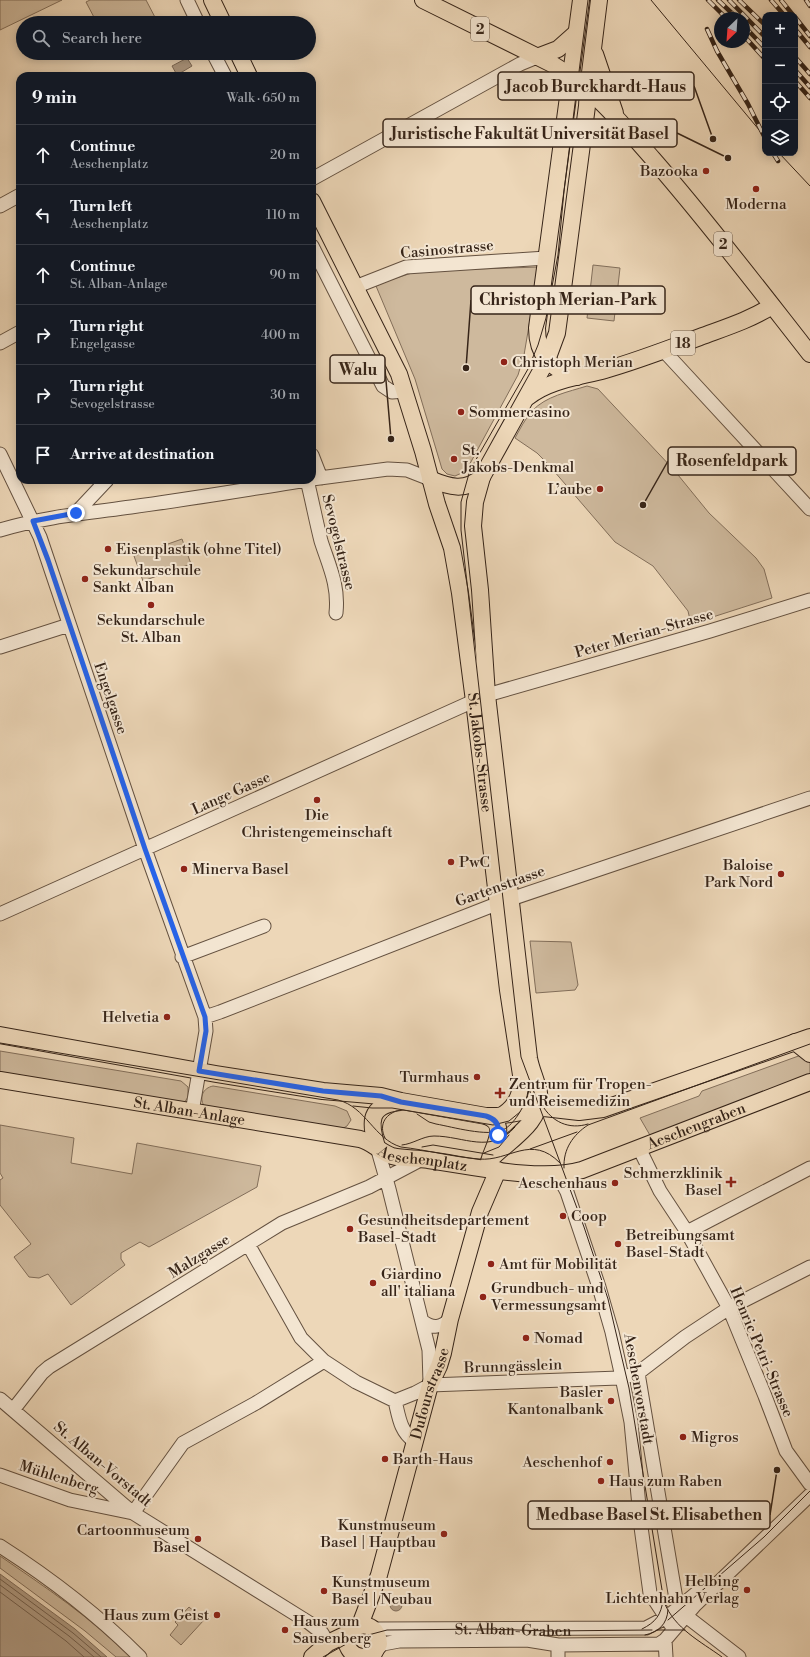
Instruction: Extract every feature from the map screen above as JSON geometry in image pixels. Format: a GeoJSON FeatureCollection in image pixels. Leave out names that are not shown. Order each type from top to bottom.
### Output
{"type":"FeatureCollection","features":[{"type":"Feature","properties":{"kind":"main road"},"geometry":{"type":"LineString","coordinates":[[212,0],[220,16]]}},
{"type":"Feature","properties":{"kind":"main road","name":"2"},"geometry":{"type":"LineString","coordinates":[[423,0],[537,57],[571,76],[588,89],[617,118],[673,182],[810,354]]}},
{"type":"Feature","properties":{"kind":"main road"},"geometry":{"type":"LineString","coordinates":[[577,377],[563,373],[547,360],[538,345],[537,333],[581,0]]}},
{"type":"Feature","properties":{"kind":"main road"},"geometry":{"type":"LineString","coordinates":[[599,0],[594,35],[596,60],[617,118]]}},
{"type":"Feature","properties":{"kind":"main road"},"geometry":{"type":"LineString","coordinates":[[537,57],[558,49],[576,33]]}},
{"type":"Feature","properties":{"kind":"main road","name":"St. Jakobs-Strasse"},"geometry":{"type":"LineString","coordinates":[[481,698],[480,590],[473,526],[475,502],[482,477],[547,360],[557,333],[587,106],[594,35]]}},
{"type":"Feature","properties":{"kind":"main road"},"geometry":{"type":"LineString","coordinates":[[241,60],[247,72]]}},
{"type":"Feature","properties":{"kind":"main road","name":"St. Jakobs-Strasse"},"geometry":{"type":"LineString","coordinates":[[316,209],[395,366],[405,391],[436,504],[452,548],[481,698],[504,901],[529,1058],[538,1093],[537,1108]]}},
{"type":"Feature","properties":{"kind":"main road","name":"18"},"geometry":{"type":"LineString","coordinates":[[577,377],[606,370],[664,351],[753,317],[772,306]]}},
{"type":"Feature","properties":{"kind":"main road"},"geometry":{"type":"LineString","coordinates":[[526,398],[545,387],[577,377]]}},
{"type":"Feature","properties":{"kind":"main road"},"geometry":{"type":"LineString","coordinates":[[430,479],[450,487],[459,488],[474,483],[482,477]]}},
{"type":"Feature","properties":{"kind":"main road","name":"St. Jakobs-Strasse"},"geometry":{"type":"LineString","coordinates":[[504,901],[508,990],[521,1081],[520,1093],[517,1102],[504,1114]]}},
{"type":"Feature","properties":{"kind":"main road"},"geometry":{"type":"LineString","coordinates":[[0,1035],[199,1071]]}},
{"type":"Feature","properties":{"kind":"main road"},"geometry":{"type":"LineString","coordinates":[[795,1042],[810,1037]]}},
{"type":"Feature","properties":{"kind":"main road"},"geometry":{"type":"LineString","coordinates":[[795,1042],[810,1054]]}},
{"type":"Feature","properties":{"kind":"main road","name":"Aeschenplatz"},"geometry":{"type":"LineString","coordinates":[[486,1116],[537,1108],[550,1108],[574,1112],[590,1112],[603,1109],[795,1042]]}},
{"type":"Feature","properties":{"kind":"main road","name":"Aeschenplatz"},"geometry":{"type":"LineString","coordinates":[[199,1071],[323,1091],[381,1096],[401,1102],[486,1116],[495,1120],[499,1128],[491,1167]]}},
{"type":"Feature","properties":{"kind":"main road","name":"St. Alban-Anlage"},"geometry":{"type":"LineString","coordinates":[[0,1080],[354,1138],[368,1141],[377,1147]]}},
{"type":"Feature","properties":{"kind":"main road","name":"Aeschengraben"},"geometry":{"type":"LineString","coordinates":[[582,1170],[810,1082]]}},
{"type":"Feature","properties":{"kind":"main road","name":"Aeschenplatz"},"geometry":{"type":"LineString","coordinates":[[401,1102],[383,1106],[375,1114],[372,1125],[377,1147],[393,1156],[491,1167],[514,1173],[552,1174],[582,1170]]}},
{"type":"Feature","properties":{"kind":"main road","name":"Aeschenplatz"},"geometry":{"type":"LineString","coordinates":[[491,1167],[524,1129],[537,1108]]}},
{"type":"Feature","properties":{"kind":"main road","name":"Dufourstrasse"},"geometry":{"type":"LineString","coordinates":[[361,1629],[379,1574],[430,1385],[443,1353],[450,1319],[480,1212],[481,1191],[491,1167]]}},
{"type":"Feature","properties":{"kind":"main road"},"geometry":{"type":"LineString","coordinates":[[361,1629],[379,1639],[364,1655],[348,1647],[347,1638],[361,1629]]}},
{"type":"Feature","properties":{"kind":"main road","name":"St. Alban-Graben"},"geometry":{"type":"LineString","coordinates":[[312,1657],[328,1643],[361,1629]]}},
{"type":"Feature","properties":{"kind":"street"},"geometry":{"type":"LineString","coordinates":[[187,0],[195,16]]}},
{"type":"Feature","properties":{"kind":"street"},"geometry":{"type":"LineString","coordinates":[[316,177],[513,68],[537,57]]}},
{"type":"Feature","properties":{"kind":"street"},"geometry":{"type":"LineString","coordinates":[[217,60],[223,72]]}},
{"type":"Feature","properties":{"kind":"street"},"geometry":{"type":"LineString","coordinates":[[0,206],[16,198]]}},
{"type":"Feature","properties":{"kind":"street"},"geometry":{"type":"LineString","coordinates":[[316,254],[383,386],[392,392],[405,391]]}},
{"type":"Feature","properties":{"kind":"street","name":"Casinostrasse"},"geometry":{"type":"LineString","coordinates":[[355,287],[406,267],[546,258]]}},
{"type":"Feature","properties":{"kind":"street"},"geometry":{"type":"LineString","coordinates":[[0,342],[16,334]]}},
{"type":"Feature","properties":{"kind":"street"},"geometry":{"type":"LineString","coordinates":[[664,351],[810,509]]}},
{"type":"Feature","properties":{"kind":"street","name":"Engelgasse"},"geometry":{"type":"LineString","coordinates":[[0,454],[33,521],[48,560],[182,957],[205,1017],[206,1031],[192,1112]]}},
{"type":"Feature","properties":{"kind":"street","name":"Sevogelstrasse"},"geometry":{"type":"LineString","coordinates":[[316,478],[396,469],[407,470],[430,479]]}},
{"type":"Feature","properties":{"kind":"street"},"geometry":{"type":"LineString","coordinates":[[76,513],[102,484]]}},
{"type":"Feature","properties":{"kind":"street","name":"Sevogelstrasse"},"geometry":{"type":"LineString","coordinates":[[0,530],[33,521],[76,513],[130,507],[280,484]]}},
{"type":"Feature","properties":{"kind":"street","name":"Sevogelstrasse"},"geometry":{"type":"LineString","coordinates":[[313,484],[317,523],[334,576],[338,598],[336,613]]}},
{"type":"Feature","properties":{"kind":"street","name":"Peter Merian-Strasse"},"geometry":{"type":"LineString","coordinates":[[481,698],[810,600]]}},
{"type":"Feature","properties":{"kind":"street"},"geometry":{"type":"LineString","coordinates":[[0,647],[69,625]]}},
{"type":"Feature","properties":{"kind":"street","name":"Lange Gasse"},"geometry":{"type":"LineString","coordinates":[[0,914],[481,698]]}},
{"type":"Feature","properties":{"kind":"street","name":"Gartenstrasse"},"geometry":{"type":"LineString","coordinates":[[205,1017],[504,901],[810,798]]}},
{"type":"Feature","properties":{"kind":"street"},"geometry":{"type":"LineString","coordinates":[[182,957],[264,926]]}},
{"type":"Feature","properties":{"kind":"street"},"geometry":{"type":"LineString","coordinates":[[248,1244],[301,1338],[324,1361],[356,1382],[395,1401],[430,1385],[430,1359],[422,1321],[390,1189],[385,1177],[377,1147]]}},
{"type":"Feature","properties":{"kind":"street","name":"Henric Petri-Strasse"},"geometry":{"type":"LineString","coordinates":[[639,1148],[660,1191],[687,1232],[729,1308],[786,1451],[810,1484]]}},
{"type":"Feature","properties":{"kind":"street","name":"Malzgasse"},"geometry":{"type":"LineString","coordinates":[[13,1410],[42,1373],[49,1367],[282,1223],[369,1187],[385,1177],[422,1159]]}},
{"type":"Feature","properties":{"kind":"street"},"geometry":{"type":"LineString","coordinates":[[687,1232],[810,1168]]}},
{"type":"Feature","properties":{"kind":"street","name":"Aeschenvorstadt"},"geometry":{"type":"LineString","coordinates":[[552,1174],[561,1181],[567,1192],[599,1287],[612,1332],[631,1422],[641,1527],[650,1593],[666,1618],[676,1629]]}},
{"type":"Feature","properties":{"kind":"street"},"geometry":{"type":"LineString","coordinates":[[638,1373],[685,1337],[729,1308],[810,1267]]}},
{"type":"Feature","properties":{"kind":"street"},"geometry":{"type":"LineString","coordinates":[[422,1321],[430,1326],[438,1327],[442,1326],[450,1319]]}},
{"type":"Feature","properties":{"kind":"street"},"geometry":{"type":"LineString","coordinates":[[133,1513],[183,1443],[256,1403],[324,1361]]}},
{"type":"Feature","properties":{"kind":"street","name":"Aeschenvorstadt"},"geometry":{"type":"LineString","coordinates":[[638,1373],[672,1584],[683,1611]]}},
{"type":"Feature","properties":{"kind":"street","name":"Brunngässlein"},"geometry":{"type":"LineString","coordinates":[[430,1385],[622,1377],[638,1373]]}},
{"type":"Feature","properties":{"kind":"street","name":"St. Alban-Vorstadt"},"geometry":{"type":"LineString","coordinates":[[0,1399],[133,1513],[308,1622],[322,1633],[328,1643]]}},
{"type":"Feature","properties":{"kind":"street"},"geometry":{"type":"LineString","coordinates":[[395,1401],[402,1429],[408,1437],[414,1441]]}},
{"type":"Feature","properties":{"kind":"street","name":"Mühlenberg"},"geometry":{"type":"LineString","coordinates":[[0,1474],[70,1500],[133,1513]]}},
{"type":"Feature","properties":{"kind":"street"},"geometry":{"type":"LineString","coordinates":[[666,1657],[665,1640],[676,1629],[683,1611],[718,1575],[787,1511],[810,1494]]}},
{"type":"Feature","properties":{"kind":"street"},"geometry":{"type":"LineString","coordinates":[[0,1546],[85,1607],[140,1657]]}},
{"type":"Feature","properties":{"kind":"street"},"geometry":{"type":"LineString","coordinates":[[683,1611],[739,1657]]}},
{"type":"Feature","properties":{"kind":"street","name":"St. Alban-Graben"},"geometry":{"type":"LineString","coordinates":[[361,1629],[646,1628],[683,1611]]}},
{"type":"Feature","properties":{"kind":"street","name":"St. Alban-Graben"},"geometry":{"type":"LineString","coordinates":[[364,1655],[383,1644],[399,1641],[528,1640],[558,1651],[653,1645],[665,1640]]}},
{"type":"Feature","properties":{"kind":"shaded area"},"geometry":{"type":"Polygon","coordinates":[[[0,0],[62,0],[29,16],[16,16],[16,22],[0,30],[0,0]]]}},
{"type":"Feature","properties":{"kind":"shaded area"},"geometry":{"type":"Polygon","coordinates":[[[90,0],[146,0],[154,16],[93,16],[86,2],[90,0]]]}},
{"type":"Feature","properties":{"kind":"shaded area"},"geometry":{"type":"Polygon","coordinates":[[[593,265],[620,268],[614,321],[587,318],[593,265]]]}},
{"type":"Feature","properties":{"kind":"shaded area"},"geometry":{"type":"Polygon","coordinates":[[[539,267],[524,355],[518,375],[466,471],[455,476],[447,474],[442,469],[415,379],[376,286],[418,271],[539,267]]]}},
{"type":"Feature","properties":{"kind":"shaded area"},"geometry":{"type":"Polygon","coordinates":[[[587,386],[598,389],[674,470],[709,513],[756,558],[764,569],[772,598],[691,624],[688,611],[653,566],[615,542],[547,463],[537,453],[515,438],[527,417],[538,406],[558,395],[587,386]]]}},
{"type":"Feature","properties":{"kind":"shaded area"},"geometry":{"type":"Polygon","coordinates":[[[182,539],[191,564],[143,581],[134,556],[182,539]]]}},
{"type":"Feature","properties":{"kind":"shaded area"},"geometry":{"type":"Polygon","coordinates":[[[530,941],[571,942],[578,985],[575,990],[536,993],[530,941]]]}},
{"type":"Feature","properties":{"kind":"shaded area"},"geometry":{"type":"Polygon","coordinates":[[[0,1051],[181,1081],[188,1087],[188,1097],[184,1103],[0,1075],[0,1051]]]}},
{"type":"Feature","properties":{"kind":"shaded area"},"geometry":{"type":"Polygon","coordinates":[[[804,1054],[810,1062],[810,1074],[651,1137],[640,1118],[699,1096],[702,1091],[804,1054]]]}},
{"type":"Feature","properties":{"kind":"shaded area"},"geometry":{"type":"Polygon","coordinates":[[[213,1086],[335,1106],[347,1111],[351,1120],[347,1126],[340,1130],[204,1106],[202,1099],[203,1093],[213,1086]]]}},
{"type":"Feature","properties":{"kind":"shaded area"},"geometry":{"type":"Polygon","coordinates":[[[0,1125],[74,1138],[71,1163],[132,1174],[137,1143],[261,1166],[257,1187],[149,1247],[140,1242],[121,1253],[121,1259],[125,1265],[71,1305],[48,1274],[39,1278],[29,1277],[14,1257],[31,1244],[0,1205],[0,1180],[3,1178],[0,1173],[0,1125]]]}},
{"type":"Feature","properties":{"kind":"shaded area"},"geometry":{"type":"Polygon","coordinates":[[[0,1556],[84,1616],[130,1657],[116,1657],[85,1631],[0,1568],[0,1556]]]}},
{"type":"Feature","properties":{"kind":"shaded area"},"geometry":{"type":"Polygon","coordinates":[[[189,1607],[204,1620],[181,1645],[170,1635],[178,1625],[175,1622],[189,1607]]]}},
{"type":"Feature","properties":{"kind":"water"},"geometry":{"type":"Polygon","coordinates":[[[183,60],[188,60],[192,66],[182,72],[175,72],[172,66],[183,60]]]}},
{"type":"Feature","properties":{"kind":"water"},"geometry":{"type":"Polygon","coordinates":[[[0,1574],[75,1629],[107,1657],[0,1657],[0,1574]]]}},
{"type":"Feature","properties":{"kind":"water"},"geometry":{"type":"Polygon","coordinates":[[[396,1599],[400,1601],[402,1605],[400,1609],[396,1611],[392,1609],[390,1605],[392,1601],[396,1599]]]}},
{"type":"Feature","properties":{"kind":"tram line"},"geometry":{"type":"LineString","coordinates":[[588,0],[564,191],[558,255],[546,318],[538,345],[528,369],[470,470],[461,502],[461,530],[521,1057],[584,1227],[608,1299],[629,1388],[664,1602],[681,1627],[722,1657]]}},
{"type":"Feature","properties":{"kind":"tram line"},"geometry":{"type":"LineString","coordinates":[[651,0],[762,133]]}},
{"type":"Feature","properties":{"kind":"tram line"},"geometry":{"type":"LineString","coordinates":[[782,156],[810,186]]}},
{"type":"Feature","properties":{"kind":"tram line"},"geometry":{"type":"LineString","coordinates":[[0,1043],[338,1100],[356,1109],[384,1137],[401,1147],[479,1159],[490,1159],[530,1149],[539,1150],[549,1154],[560,1163]]}},
{"type":"Feature","properties":{"kind":"tram line"},"geometry":{"type":"LineString","coordinates":[[564,1168],[565,1155],[570,1143],[578,1133],[588,1125],[810,1044]]}},
{"type":"Feature","properties":{"kind":"tram line"},"geometry":{"type":"LineString","coordinates":[[417,1114],[429,1122],[436,1124],[479,1132],[496,1132],[508,1127],[518,1115],[526,1100],[528,1083]]}},
{"type":"Feature","properties":{"kind":"tram line"},"geometry":{"type":"LineString","coordinates":[[542,1105],[551,1116],[562,1123],[574,1126],[588,1124]]}},
{"type":"Feature","properties":{"kind":"tram line"},"geometry":{"type":"LineString","coordinates":[[353,1106],[392,1108],[493,1125],[509,1121],[520,1112]]}},
{"type":"Feature","properties":{"kind":"tram line"},"geometry":{"type":"LineString","coordinates":[[385,1138],[382,1128],[387,1116],[400,1110]]}},
{"type":"Feature","properties":{"kind":"tram line"},"geometry":{"type":"LineString","coordinates":[[402,1145],[426,1137],[434,1136],[487,1142],[496,1140],[506,1135],[515,1127]]}},
{"type":"Feature","properties":{"kind":"tram line"},"geometry":{"type":"LineString","coordinates":[[530,1149],[577,1132]]}},
{"type":"Feature","properties":{"kind":"tram line"},"geometry":{"type":"LineString","coordinates":[[484,1153],[499,1147],[509,1135]]}},
{"type":"Feature","properties":{"kind":"tram line"},"geometry":{"type":"LineString","coordinates":[[422,1147],[433,1145],[493,1155]]}},
{"type":"Feature","properties":{"kind":"tram line"},"geometry":{"type":"LineString","coordinates":[[668,1620],[764,1537],[810,1491]]}},
{"type":"Feature","properties":{"kind":"tram line"},"geometry":{"type":"LineString","coordinates":[[642,1629],[651,1624],[657,1618],[661,1610],[663,1600]]}},
{"type":"Feature","properties":{"kind":"tram line"},"geometry":{"type":"LineString","coordinates":[[645,1635],[650,1634],[661,1627],[666,1619],[668,1610]]}},
{"type":"Feature","properties":{"kind":"tram line"},"geometry":{"type":"LineString","coordinates":[[323,1657],[357,1638],[387,1630],[652,1630]]}},
{"type":"Feature","properties":{"kind":"tram line"},"geometry":{"type":"LineString","coordinates":[[657,1630],[685,1630]]}},
{"type":"Feature","properties":{"kind":"railway"},"geometry":{"type":"LineString","coordinates":[[708,0],[720,12]]}},
{"type":"Feature","properties":{"kind":"railway"},"geometry":{"type":"LineString","coordinates":[[718,0],[731,12]]}},
{"type":"Feature","properties":{"kind":"railway"},"geometry":{"type":"LineString","coordinates":[[729,0],[762,34]]}},
{"type":"Feature","properties":{"kind":"railway"},"geometry":{"type":"LineString","coordinates":[[739,0],[762,22]]}},
{"type":"Feature","properties":{"kind":"railway"},"geometry":{"type":"LineString","coordinates":[[771,0],[781,12]]}},
{"type":"Feature","properties":{"kind":"railway"},"geometry":{"type":"LineString","coordinates":[[781,0],[791,12]]}},
{"type":"Feature","properties":{"kind":"railway"},"geometry":{"type":"LineString","coordinates":[[806,0],[810,6]]}},
{"type":"Feature","properties":{"kind":"railway"},"geometry":{"type":"LineString","coordinates":[[798,21],[810,36]]}},
{"type":"Feature","properties":{"kind":"railway"},"geometry":{"type":"LineString","coordinates":[[707,29],[717,51],[748,104],[762,132]]}},
{"type":"Feature","properties":{"kind":"railway"},"geometry":{"type":"LineString","coordinates":[[750,32],[762,45]]}},
{"type":"Feature","properties":{"kind":"railway"},"geometry":{"type":"LineString","coordinates":[[798,33],[810,47]]}},
{"type":"Feature","properties":{"kind":"railway"},"geometry":{"type":"LineString","coordinates":[[750,43],[762,56]]}},
{"type":"Feature","properties":{"kind":"railway"},"geometry":{"type":"LineString","coordinates":[[798,60],[810,74]]}},
{"type":"Feature","properties":{"kind":"railway"},"geometry":{"type":"LineString","coordinates":[[798,73],[810,87]]}},
{"type":"Feature","properties":{"kind":"railway"},"geometry":{"type":"LineString","coordinates":[[798,84],[810,98]]}},
{"type":"Feature","properties":{"kind":"railway"},"geometry":{"type":"LineString","coordinates":[[775,156],[778,161]]}},
{"type":"Feature","properties":{"kind":"place","name":"Jacob Burckhardt-Haus"},"geometry":{"type":"Point","coordinates":[713,139]}},
{"type":"Feature","properties":{"kind":"place","name":"Juristische Fakultät Universität Basel"},"geometry":{"type":"Point","coordinates":[728,158]}},
{"type":"Feature","properties":{"kind":"place","name":"Bazooka"},"geometry":{"type":"Point","coordinates":[706,171]}},
{"type":"Feature","properties":{"kind":"place","name":"Moderna"},"geometry":{"type":"Point","coordinates":[756,189]}},
{"type":"Feature","properties":{"kind":"place","name":"Christoph Merian"},"geometry":{"type":"Point","coordinates":[504,362]}},
{"type":"Feature","properties":{"kind":"place","name":"Christoph Merian-Park"},"geometry":{"type":"Point","coordinates":[466,368]}},
{"type":"Feature","properties":{"kind":"place","name":"Sommercasino"},"geometry":{"type":"Point","coordinates":[461,412]}},
{"type":"Feature","properties":{"kind":"place","name":"Walu"},"geometry":{"type":"Point","coordinates":[391,439]}},
{"type":"Feature","properties":{"kind":"place","name":"St. Jakobs-Denkmal"},"geometry":{"type":"Point","coordinates":[454,459]}},
{"type":"Feature","properties":{"kind":"place","name":"L’aube"},"geometry":{"type":"Point","coordinates":[600,489]}},
{"type":"Feature","properties":{"kind":"place","name":"Rosenfeldpark"},"geometry":{"type":"Point","coordinates":[643,505]}},
{"type":"Feature","properties":{"kind":"place","name":"Eisenplastik (ohne Titel)"},"geometry":{"type":"Point","coordinates":[108,549]}},
{"type":"Feature","properties":{"kind":"place","name":"Sekundarschule Sankt Alban"},"geometry":{"type":"Point","coordinates":[85,579]}},
{"type":"Feature","properties":{"kind":"place","name":"Sekundarschule St. Alban"},"geometry":{"type":"Point","coordinates":[151,605]}},
{"type":"Feature","properties":{"kind":"place","name":"Die Christengemeinschaft"},"geometry":{"type":"Point","coordinates":[317,800]}},
{"type":"Feature","properties":{"kind":"place","name":"PwC"},"geometry":{"type":"Point","coordinates":[451,862]}},
{"type":"Feature","properties":{"kind":"place","name":"Minerva Basel"},"geometry":{"type":"Point","coordinates":[184,869]}},
{"type":"Feature","properties":{"kind":"place","name":"Baloise Park Nord"},"geometry":{"type":"Point","coordinates":[781,874]}},
{"type":"Feature","properties":{"kind":"place","name":"Helvetia"},"geometry":{"type":"Point","coordinates":[167,1017]}},
{"type":"Feature","properties":{"kind":"place","name":"Turmhaus"},"geometry":{"type":"Point","coordinates":[477,1077]}},
{"type":"Feature","properties":{"kind":"place","name":"Zentrum für Tropen- und Reisemedizin"},"geometry":{"type":"Point","coordinates":[500,1093]}},
{"type":"Feature","properties":{"kind":"place","name":"Schmerzklinik Basel"},"geometry":{"type":"Point","coordinates":[731,1182]}},
{"type":"Feature","properties":{"kind":"place","name":"Aeschenhaus"},"geometry":{"type":"Point","coordinates":[615,1183]}},
{"type":"Feature","properties":{"kind":"place","name":"Coop"},"geometry":{"type":"Point","coordinates":[563,1216]}},
{"type":"Feature","properties":{"kind":"place","name":"Gesundheitsdepartement Basel-Stadt"},"geometry":{"type":"Point","coordinates":[350,1229]}},
{"type":"Feature","properties":{"kind":"place","name":"Betreibungsamt Basel-Stadt"},"geometry":{"type":"Point","coordinates":[618,1244]}},
{"type":"Feature","properties":{"kind":"place","name":"Amt für Mobilität"},"geometry":{"type":"Point","coordinates":[491,1264]}},
{"type":"Feature","properties":{"kind":"place","name":"Giardino all' italiana"},"geometry":{"type":"Point","coordinates":[373,1283]}},
{"type":"Feature","properties":{"kind":"place","name":"Grundbuch- und Vermessungsamt"},"geometry":{"type":"Point","coordinates":[483,1297]}},
{"type":"Feature","properties":{"kind":"place","name":"Nomad"},"geometry":{"type":"Point","coordinates":[526,1338]}},
{"type":"Feature","properties":{"kind":"place","name":"Basler Kantonalbank"},"geometry":{"type":"Point","coordinates":[611,1401]}},
{"type":"Feature","properties":{"kind":"place","name":"Migros"},"geometry":{"type":"Point","coordinates":[683,1437]}},
{"type":"Feature","properties":{"kind":"place","name":"Barth-Haus"},"geometry":{"type":"Point","coordinates":[385,1459]}},
{"type":"Feature","properties":{"kind":"place","name":"Aeschenhof"},"geometry":{"type":"Point","coordinates":[610,1462]}},
{"type":"Feature","properties":{"kind":"place","name":"Medbase Basel St. Elisabethen"},"geometry":{"type":"Point","coordinates":[777,1470]}},
{"type":"Feature","properties":{"kind":"place","name":"Haus zum Raben"},"geometry":{"type":"Point","coordinates":[601,1481]}},
{"type":"Feature","properties":{"kind":"place","name":"Kunstmuseum Basel | Hauptbau"},"geometry":{"type":"Point","coordinates":[444,1534]}},
{"type":"Feature","properties":{"kind":"place","name":"Cartoonmuseum Basel"},"geometry":{"type":"Point","coordinates":[198,1539]}},
{"type":"Feature","properties":{"kind":"place","name":"Helbing Lichtenhahn Verlag"},"geometry":{"type":"Point","coordinates":[747,1590]}},
{"type":"Feature","properties":{"kind":"place","name":"Kunstmuseum Basel | Neubau"},"geometry":{"type":"Point","coordinates":[324,1591]}},
{"type":"Feature","properties":{"kind":"place","name":"Haus zum Geist"},"geometry":{"type":"Point","coordinates":[217,1615]}},
{"type":"Feature","properties":{"kind":"place","name":"Haus zum Sausenberg"},"geometry":{"type":"Point","coordinates":[285,1630]}},
{"type":"Feature","properties":{"kind":"route"},"geometry":{"type":"LineString","coordinates":[[76,513],[33,521],[48,560],[182,957],[205,1017],[206,1031],[199,1071],[323,1091],[381,1096],[401,1102],[486,1116],[495,1120],[499,1126],[498,1135]]}}]}
